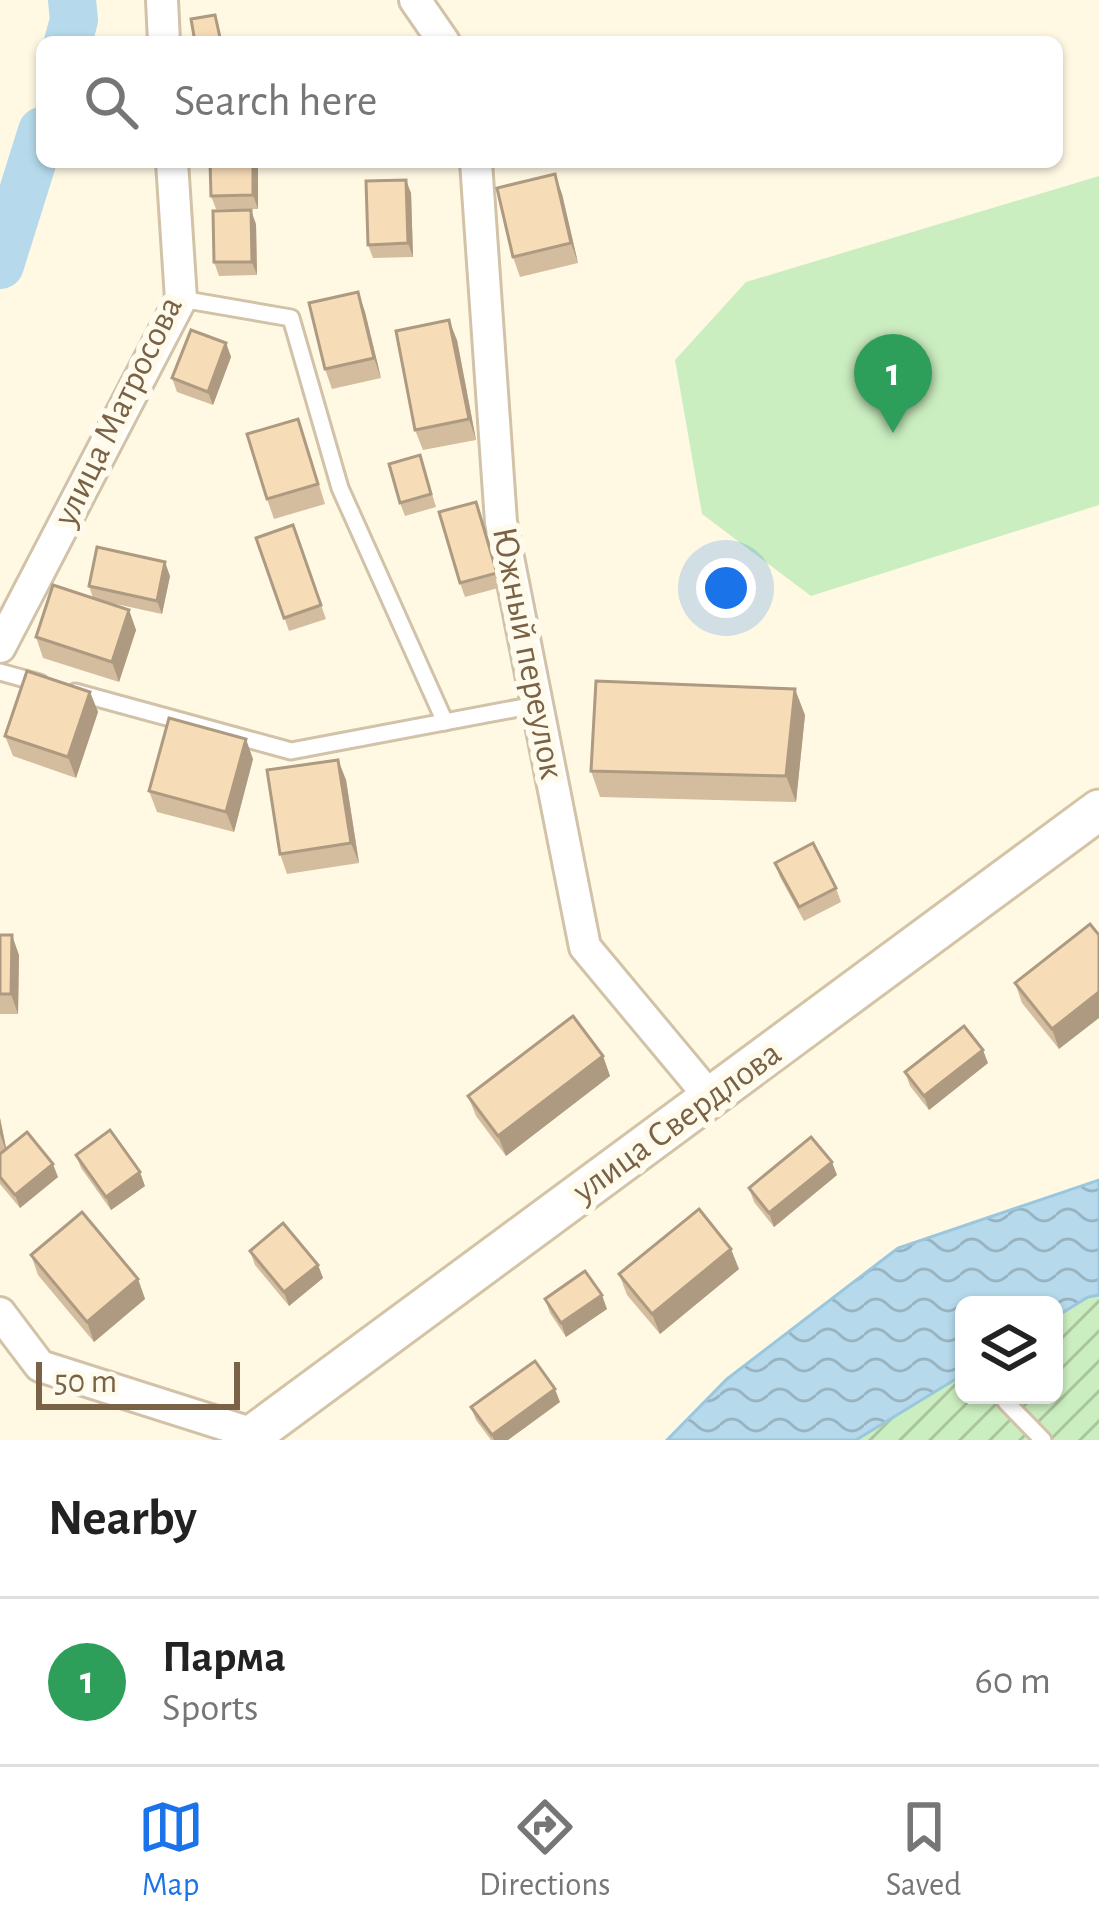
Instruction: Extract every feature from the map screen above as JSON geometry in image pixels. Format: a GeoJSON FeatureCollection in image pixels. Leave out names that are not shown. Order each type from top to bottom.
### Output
{"type":"FeatureCollection","features":[{"type":"Feature","properties":{"kind":"main road","name":"улица Свердлова"},"geometry":{"type":"LineString","coordinates":[[259,1435],[1099,810]]}},
{"type":"Feature","properties":{"kind":"street"},"geometry":{"type":"LineString","coordinates":[[162,0],[164,36]]}},
{"type":"Feature","properties":{"kind":"street"},"geometry":{"type":"LineString","coordinates":[[415,0],[440,36]]}},
{"type":"Feature","properties":{"kind":"street","name":"улица Матросова"},"geometry":{"type":"LineString","coordinates":[[0,647],[181,299],[172,168]]}},
{"type":"Feature","properties":{"kind":"street","name":"Южный переулок"},"geometry":{"type":"LineString","coordinates":[[476,168],[501,521],[585,947],[710,1097]]}},
{"type":"Feature","properties":{"kind":"street"},"geometry":{"type":"LineString","coordinates":[[0,1313],[40,1366],[259,1435]]}},
{"type":"Feature","properties":{"kind":"lane"},"geometry":{"type":"LineString","coordinates":[[181,299],[291,318],[340,488],[445,722]]}},
{"type":"Feature","properties":{"kind":"lane"},"geometry":{"type":"LineString","coordinates":[[0,672],[290,751],[540,704]]}},
{"type":"Feature","properties":{"kind":"lane"},"geometry":{"type":"LineString","coordinates":[[1008,1404],[1043,1440]]}},
{"type":"Feature","properties":{"kind":"green space"},"geometry":{"type":"Polygon","coordinates":[[[1099,176],[1099,505],[811,596],[702,514],[675,360],[746,282],[1099,176]]]}},
{"type":"Feature","properties":{"kind":"green space"},"geometry":{"type":"Polygon","coordinates":[[[1099,1295],[1099,1440],[856,1440],[955,1380],[955,1404],[1063,1404],[1063,1312],[1099,1295]]]}},
{"type":"Feature","properties":{"kind":"water"},"geometry":{"type":"Polygon","coordinates":[[[1099,1180],[1099,1295],[1063,1312],[1063,1296],[955,1296],[955,1380],[856,1440],[667,1440],[727,1379],[898,1248],[1099,1180]]]}},
{"type":"Feature","properties":{"kind":"building"},"geometry":{"type":"Polygon","coordinates":[[[215,15],[220,36],[194,36],[191,19],[215,15]]]}},
{"type":"Feature","properties":{"kind":"building"},"geometry":{"type":"Polygon","coordinates":[[[210,168],[253,168],[253,195],[211,196],[210,168]]]}},
{"type":"Feature","properties":{"kind":"building"},"geometry":{"type":"Polygon","coordinates":[[[555,174],[571,243],[513,257],[497,188],[555,174]]]}},
{"type":"Feature","properties":{"kind":"building"},"geometry":{"type":"Polygon","coordinates":[[[406,180],[408,243],[368,245],[366,181],[406,180]]]}},
{"type":"Feature","properties":{"kind":"building"},"geometry":{"type":"Polygon","coordinates":[[[251,210],[252,262],[214,262],[213,211],[251,210]]]}},
{"type":"Feature","properties":{"kind":"building"},"geometry":{"type":"Polygon","coordinates":[[[358,292],[374,358],[325,369],[309,303],[358,292]]]}},
{"type":"Feature","properties":{"kind":"building"},"geometry":{"type":"Polygon","coordinates":[[[449,320],[469,419],[415,430],[396,331],[449,320]]]}},
{"type":"Feature","properties":{"kind":"building"},"geometry":{"type":"Polygon","coordinates":[[[191,330],[226,343],[208,392],[172,378],[191,330]]]}},
{"type":"Feature","properties":{"kind":"building"},"geometry":{"type":"Polygon","coordinates":[[[298,419],[318,484],[267,499],[247,434],[298,419]]]}},
{"type":"Feature","properties":{"kind":"building"},"geometry":{"type":"Polygon","coordinates":[[[420,455],[431,494],[400,503],[389,464],[420,455]]]}},
{"type":"Feature","properties":{"kind":"building"},"geometry":{"type":"Polygon","coordinates":[[[476,502],[497,573],[460,583],[439,512],[476,502]]]}},
{"type":"Feature","properties":{"kind":"building"},"geometry":{"type":"Polygon","coordinates":[[[293,525],[321,605],[284,618],[256,538],[293,525]]]}},
{"type":"Feature","properties":{"kind":"building"},"geometry":{"type":"Polygon","coordinates":[[[97,547],[165,562],[157,601],[89,586],[97,547]]]}},
{"type":"Feature","properties":{"kind":"building"},"geometry":{"type":"Polygon","coordinates":[[[53,585],[129,610],[112,662],[36,637],[53,585]]]}},
{"type":"Feature","properties":{"kind":"building"},"geometry":{"type":"Polygon","coordinates":[[[27,671],[90,692],[68,757],[5,736],[27,671]]]}},
{"type":"Feature","properties":{"kind":"building"},"geometry":{"type":"Polygon","coordinates":[[[596,681],[795,689],[786,776],[591,771],[596,681]]]}},
{"type":"Feature","properties":{"kind":"building"},"geometry":{"type":"Polygon","coordinates":[[[169,718],[246,739],[226,812],[149,791],[169,718]]]}},
{"type":"Feature","properties":{"kind":"building"},"geometry":{"type":"Polygon","coordinates":[[[338,760],[351,843],[280,854],[267,770],[338,760]]]}},
{"type":"Feature","properties":{"kind":"building"},"geometry":{"type":"Polygon","coordinates":[[[813,843],[836,888],[799,907],[775,863],[813,843]]]}},
{"type":"Feature","properties":{"kind":"building"},"geometry":{"type":"Polygon","coordinates":[[[1090,924],[1099,935],[1099,992],[1052,1029],[1015,983],[1090,924]]]}},
{"type":"Feature","properties":{"kind":"building"},"geometry":{"type":"Polygon","coordinates":[[[0,935],[12,935],[11,994],[0,994],[0,935]]]}},
{"type":"Feature","properties":{"kind":"building"},"geometry":{"type":"Polygon","coordinates":[[[573,1016],[603,1056],[498,1136],[468,1096],[573,1016]]]}},
{"type":"Feature","properties":{"kind":"building"},"geometry":{"type":"Polygon","coordinates":[[[964,1026],[983,1050],[924,1096],[905,1072],[964,1026]]]}},
{"type":"Feature","properties":{"kind":"building"},"geometry":{"type":"Polygon","coordinates":[[[110,1130],[140,1172],[106,1197],[76,1155],[110,1130]]]}},
{"type":"Feature","properties":{"kind":"building"},"geometry":{"type":"Polygon","coordinates":[[[27,1132],[53,1164],[15,1195],[0,1177],[0,1154],[27,1132]]]}},
{"type":"Feature","properties":{"kind":"building"},"geometry":{"type":"Polygon","coordinates":[[[811,1137],[832,1162],[769,1213],[749,1188],[811,1137]]]}},
{"type":"Feature","properties":{"kind":"building"},"geometry":{"type":"Polygon","coordinates":[[[699,1209],[731,1249],[652,1314],[619,1274],[699,1209]]]}},
{"type":"Feature","properties":{"kind":"building"},"geometry":{"type":"Polygon","coordinates":[[[82,1212],[138,1279],[87,1322],[31,1255],[82,1212]]]}},
{"type":"Feature","properties":{"kind":"building"},"geometry":{"type":"Polygon","coordinates":[[[283,1223],[318,1265],[284,1292],[250,1251],[283,1223]]]}},
{"type":"Feature","properties":{"kind":"building"},"geometry":{"type":"Polygon","coordinates":[[[585,1271],[602,1295],[561,1323],[545,1299],[585,1271]]]}},
{"type":"Feature","properties":{"kind":"building"},"geometry":{"type":"Polygon","coordinates":[[[535,1361],[555,1389],[492,1435],[471,1407],[535,1361]]]}},
{"type":"Feature","properties":{"kind":"waterway"},"geometry":{"type":"LineString","coordinates":[[70,36],[72,0]]}},
{"type":"Feature","properties":{"kind":"waterway"},"geometry":{"type":"LineString","coordinates":[[0,265],[36,150]]}},
{"type":"Feature","properties":{"kind":"place","name":"Парма"},"geometry":{"type":"Point","coordinates":[893,433]}}]}
